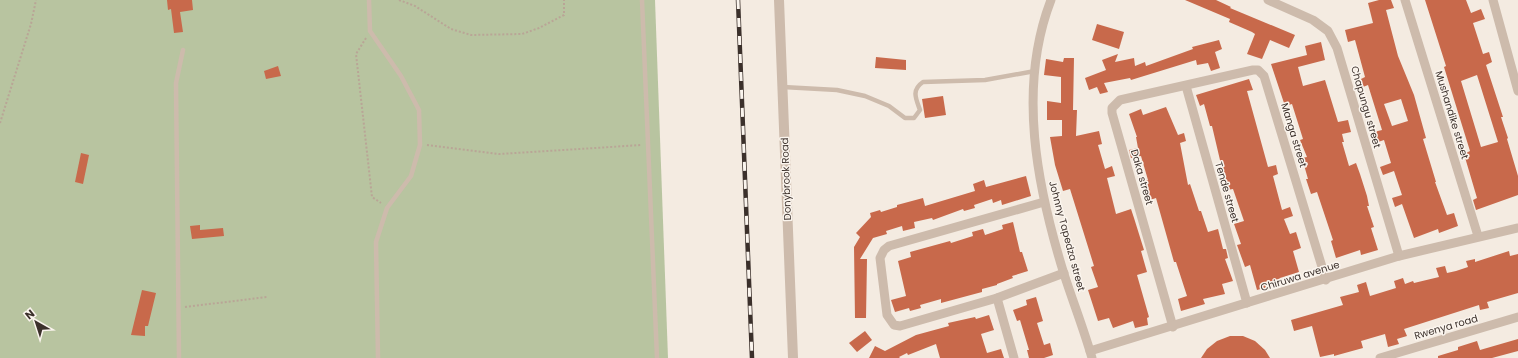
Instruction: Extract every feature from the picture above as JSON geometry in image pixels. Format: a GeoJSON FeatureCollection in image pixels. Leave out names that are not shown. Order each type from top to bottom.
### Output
{"type":"FeatureCollection","features":[{"type":"Feature","properties":{"kind":"street","name":"Donybrook Road"},"geometry":{"type":"LineString","coordinates":[[779,0],[793,358]]}},
{"type":"Feature","properties":{"kind":"street","name":"Johnny Tapedza street"},"geometry":{"type":"LineString","coordinates":[[1051,0],[1040,36],[1035,71],[1033,119],[1036,159],[1044,202],[1064,274],[1091,354]]}},
{"type":"Feature","properties":{"kind":"street","name":"Chapungu street"},"geometry":{"type":"LineString","coordinates":[[1268,0],[1313,20],[1328,31],[1337,48],[1399,256]]}},
{"type":"Feature","properties":{"kind":"street","name":"Mushandike street"},"geometry":{"type":"LineString","coordinates":[[1405,0],[1478,236]]}},
{"type":"Feature","properties":{"kind":"street"},"geometry":{"type":"LineString","coordinates":[[1493,0],[1518,91]]}},
{"type":"Feature","properties":{"kind":"street","name":"Manga street"},"geometry":{"type":"LineString","coordinates":[[1186,86],[1253,70],[1258,70],[1264,76],[1326,280]]}},
{"type":"Feature","properties":{"kind":"street","name":"Tende street"},"geometry":{"type":"LineString","coordinates":[[1186,86],[1247,303]]}},
{"type":"Feature","properties":{"kind":"street","name":"Daka street"},"geometry":{"type":"LineString","coordinates":[[1173,327],[1112,108],[1120,100],[1186,86]]}},
{"type":"Feature","properties":{"kind":"street"},"geometry":{"type":"LineString","coordinates":[[1044,202],[889,246],[881,254],[880,258],[887,315],[894,325],[900,326],[997,298],[1064,274]]}},
{"type":"Feature","properties":{"kind":"street","name":"Chiruwa avenue"},"geometry":{"type":"LineString","coordinates":[[1091,354],[1247,303],[1326,280],[1399,256],[1478,236],[1518,228]]}},
{"type":"Feature","properties":{"kind":"street"},"geometry":{"type":"LineString","coordinates":[[997,298],[1014,358]]}},
{"type":"Feature","properties":{"kind":"street","name":"Rwenya road"},"geometry":{"type":"LineString","coordinates":[[1380,358],[1518,317]]}},
{"type":"Feature","properties":{"kind":"lane"},"geometry":{"type":"LineString","coordinates":[[369,0],[370,31],[401,76],[419,110],[420,145],[411,176],[387,208],[376,242],[378,358]]}},
{"type":"Feature","properties":{"kind":"lane"},"geometry":{"type":"LineString","coordinates":[[642,0],[650,144],[657,358]]}},
{"type":"Feature","properties":{"kind":"lane"},"geometry":{"type":"LineString","coordinates":[[179,358],[176,83],[183,50]]}},
{"type":"Feature","properties":{"kind":"lane"},"geometry":{"type":"LineString","coordinates":[[782,87],[837,90],[865,96],[889,106],[905,118],[914,118],[920,110],[915,93],[918,86],[923,82],[985,80],[1035,71]]}},
{"type":"Feature","properties":{"kind":"path"},"geometry":{"type":"LineString","coordinates":[[0,123],[31,24],[36,0]]}},
{"type":"Feature","properties":{"kind":"path"},"geometry":{"type":"LineString","coordinates":[[399,0],[415,6],[451,29],[471,35],[522,34],[539,28],[564,15],[564,0]]}},
{"type":"Feature","properties":{"kind":"path"},"geometry":{"type":"LineString","coordinates":[[370,31],[356,54],[372,197],[387,208]]}},
{"type":"Feature","properties":{"kind":"path"},"geometry":{"type":"LineString","coordinates":[[0,111],[4,110]]}},
{"type":"Feature","properties":{"kind":"path"},"geometry":{"type":"LineString","coordinates":[[420,145],[499,154],[650,144]]}},
{"type":"Feature","properties":{"kind":"path"},"geometry":{"type":"LineString","coordinates":[[178,308],[267,297]]}},
{"type":"Feature","properties":{"kind":"green space"},"geometry":{"type":"Polygon","coordinates":[[[0,0],[655,0],[668,358],[0,358],[0,0]]]}},
{"type":"Feature","properties":{"kind":"building"},"geometry":{"type":"Polygon","coordinates":[[[167,0],[192,0],[193,10],[180,12],[183,32],[174,33],[171,9],[168,10],[167,0]]]}},
{"type":"Feature","properties":{"kind":"building"},"geometry":{"type":"Polygon","coordinates":[[[1185,0],[1216,0],[1231,7],[1230,8],[1295,35],[1289,48],[1270,40],[1262,59],[1247,54],[1255,34],[1229,22],[1230,19],[1185,0]]]}},
{"type":"Feature","properties":{"kind":"building"},"geometry":{"type":"Polygon","coordinates":[[[1379,0],[1391,0],[1394,8],[1386,10],[1398,56],[1414,95],[1426,138],[1423,139],[1435,182],[1447,215],[1454,213],[1458,226],[1439,233],[1438,229],[1414,238],[1402,204],[1395,207],[1392,198],[1402,195],[1394,171],[1383,175],[1380,167],[1391,163],[1384,140],[1378,142],[1374,132],[1382,130],[1368,85],[1363,87],[1361,79],[1365,77],[1355,40],[1348,42],[1345,30],[1373,23],[1368,3],[1379,0]],[[1401,99],[1384,104],[1392,126],[1408,121],[1401,99]]]}},
{"type":"Feature","properties":{"kind":"building"},"geometry":{"type":"Polygon","coordinates":[[[1425,0],[1466,0],[1471,13],[1481,9],[1485,19],[1473,23],[1483,54],[1489,52],[1492,62],[1486,65],[1503,117],[1501,117],[1518,176],[1518,195],[1476,210],[1473,200],[1477,198],[1464,154],[1470,151],[1444,67],[1446,66],[1425,0]],[[1477,75],[1461,81],[1481,147],[1498,142],[1477,75]]]}},
{"type":"Feature","properties":{"kind":"building"},"geometry":{"type":"Polygon","coordinates":[[[1097,24],[1124,32],[1119,49],[1092,40],[1097,24]]]}},
{"type":"Feature","properties":{"kind":"building"},"geometry":{"type":"Polygon","coordinates":[[[1219,40],[1222,49],[1215,52],[1220,68],[1211,71],[1208,63],[1197,65],[1196,60],[1131,80],[1130,78],[1104,83],[1108,92],[1100,94],[1097,87],[1089,90],[1085,78],[1106,70],[1102,60],[1118,54],[1115,62],[1134,58],[1135,66],[1145,62],[1146,66],[1193,49],[1192,47],[1219,40]]]}},
{"type":"Feature","properties":{"kind":"building"},"geometry":{"type":"Polygon","coordinates":[[[1321,42],[1325,60],[1298,67],[1303,86],[1325,80],[1338,122],[1348,120],[1351,132],[1342,134],[1344,142],[1342,142],[1349,166],[1356,163],[1360,174],[1367,196],[1369,206],[1367,206],[1374,227],[1371,228],[1378,250],[1361,255],[1360,250],[1336,258],[1331,241],[1333,240],[1317,192],[1311,194],[1306,179],[1308,179],[1302,158],[1307,157],[1300,140],[1303,139],[1292,104],[1285,106],[1271,64],[1307,55],[1305,46],[1321,42]]]}},
{"type":"Feature","properties":{"kind":"building"},"geometry":{"type":"Polygon","coordinates":[[[876,57],[906,60],[906,70],[875,68],[876,57]]]}},
{"type":"Feature","properties":{"kind":"building"},"geometry":{"type":"Polygon","coordinates":[[[1064,58],[1074,58],[1073,110],[1077,110],[1076,136],[1099,131],[1102,144],[1098,145],[1105,169],[1112,166],[1115,176],[1107,178],[1116,214],[1131,209],[1134,218],[1144,250],[1141,251],[1147,272],[1137,275],[1149,317],[1147,318],[1148,325],[1135,328],[1133,321],[1113,328],[1109,318],[1098,321],[1088,290],[1098,287],[1091,267],[1094,266],[1070,189],[1063,191],[1055,165],[1050,137],[1062,136],[1062,120],[1047,120],[1047,101],[1061,103],[1061,77],[1044,75],[1046,59],[1063,62],[1064,58]]]}},
{"type":"Feature","properties":{"kind":"building"},"geometry":{"type":"Polygon","coordinates":[[[278,66],[281,76],[266,79],[264,71],[278,66]]]}},
{"type":"Feature","properties":{"kind":"building"},"geometry":{"type":"Polygon","coordinates":[[[1249,79],[1253,90],[1247,91],[1268,167],[1276,165],[1278,174],[1273,176],[1282,210],[1290,207],[1293,216],[1284,219],[1290,234],[1296,232],[1301,248],[1293,251],[1299,272],[1280,278],[1281,283],[1257,290],[1250,265],[1245,267],[1237,245],[1241,244],[1234,224],[1244,221],[1233,189],[1227,190],[1212,126],[1210,126],[1204,104],[1200,106],[1196,95],[1249,79]]]}},
{"type":"Feature","properties":{"kind":"building"},"geometry":{"type":"Polygon","coordinates":[[[943,96],[946,115],[925,118],[922,99],[943,96]]]}},
{"type":"Feature","properties":{"kind":"building"},"geometry":{"type":"Polygon","coordinates":[[[1166,107],[1178,135],[1184,133],[1186,141],[1180,143],[1188,185],[1190,184],[1208,232],[1218,229],[1223,249],[1226,249],[1228,258],[1225,259],[1233,281],[1222,284],[1225,294],[1203,299],[1205,304],[1181,311],[1178,299],[1187,296],[1176,262],[1174,262],[1156,198],[1150,200],[1147,189],[1145,190],[1142,182],[1148,180],[1141,156],[1131,158],[1129,150],[1138,148],[1137,137],[1129,114],[1141,109],[1143,115],[1166,107]]]}},
{"type":"Feature","properties":{"kind":"building"},"geometry":{"type":"Polygon","coordinates":[[[81,153],[89,155],[83,184],[75,182],[81,153]]]}},
{"type":"Feature","properties":{"kind":"building"},"geometry":{"type":"Polygon","coordinates":[[[1026,176],[1031,196],[1002,205],[1001,200],[993,203],[992,199],[974,205],[975,208],[964,211],[963,209],[933,220],[932,218],[914,222],[915,228],[903,231],[902,226],[886,231],[887,234],[873,238],[860,259],[867,259],[866,318],[855,318],[854,247],[860,237],[856,233],[871,217],[870,213],[880,210],[881,212],[897,207],[897,205],[923,198],[925,206],[975,191],[973,184],[984,180],[986,187],[1026,176]]]}},
{"type":"Feature","properties":{"kind":"building"},"geometry":{"type":"Polygon","coordinates":[[[1013,222],[1020,252],[1022,252],[1028,271],[1012,276],[1013,278],[997,285],[982,289],[982,292],[941,303],[941,299],[920,305],[921,308],[910,311],[909,308],[895,312],[891,300],[906,296],[898,261],[911,257],[910,252],[950,241],[951,243],[973,236],[972,232],[983,229],[985,235],[1003,229],[1002,225],[1013,222]]]}},
{"type":"Feature","properties":{"kind":"building"},"geometry":{"type":"Polygon","coordinates":[[[200,225],[200,230],[223,228],[224,236],[192,239],[190,226],[200,225]]]}},
{"type":"Feature","properties":{"kind":"building"},"geometry":{"type":"Polygon","coordinates":[[[1509,251],[1510,256],[1518,254],[1518,293],[1487,302],[1489,308],[1480,310],[1479,305],[1404,329],[1407,336],[1397,339],[1399,344],[1388,347],[1385,334],[1361,341],[1363,348],[1334,356],[1334,354],[1320,357],[1312,326],[1294,331],[1291,320],[1343,305],[1340,297],[1359,292],[1357,285],[1366,282],[1370,296],[1396,288],[1394,281],[1403,278],[1405,284],[1413,281],[1414,283],[1439,277],[1436,268],[1445,266],[1447,273],[1456,271],[1468,267],[1466,261],[1475,259],[1475,262],[1509,251]]]}},
{"type":"Feature","properties":{"kind":"building"},"geometry":{"type":"Polygon","coordinates":[[[142,290],[156,293],[148,326],[145,326],[145,336],[131,335],[142,290]]]}},
{"type":"Feature","properties":{"kind":"building"},"geometry":{"type":"Polygon","coordinates":[[[1036,297],[1043,321],[1037,323],[1044,345],[1050,343],[1053,355],[1044,358],[1029,358],[1027,350],[1029,350],[1020,320],[1017,321],[1013,310],[1027,305],[1026,300],[1036,297]]]}},
{"type":"Feature","properties":{"kind":"building"},"geometry":{"type":"Polygon","coordinates":[[[989,315],[994,330],[981,334],[987,353],[1001,349],[1004,358],[940,358],[936,344],[908,355],[907,353],[899,357],[900,358],[869,358],[875,346],[885,351],[916,335],[949,326],[948,323],[975,317],[976,319],[989,315]]]}},
{"type":"Feature","properties":{"kind":"building"},"geometry":{"type":"Polygon","coordinates":[[[865,331],[872,340],[857,352],[849,343],[865,331]]]}},
{"type":"Feature","properties":{"kind":"building"},"geometry":{"type":"Polygon","coordinates":[[[1230,336],[1243,336],[1255,341],[1265,350],[1270,358],[1201,358],[1207,349],[1217,341],[1230,336]]]}},
{"type":"Feature","properties":{"kind":"building"},"geometry":{"type":"Polygon","coordinates":[[[1518,339],[1518,351],[1492,358],[1438,358],[1438,356],[1458,350],[1458,347],[1477,341],[1480,350],[1518,339]]]}},
{"type":"Feature","properties":{"kind":"railway"},"geometry":{"type":"LineString","coordinates":[[738,0],[752,358]]}}]}
